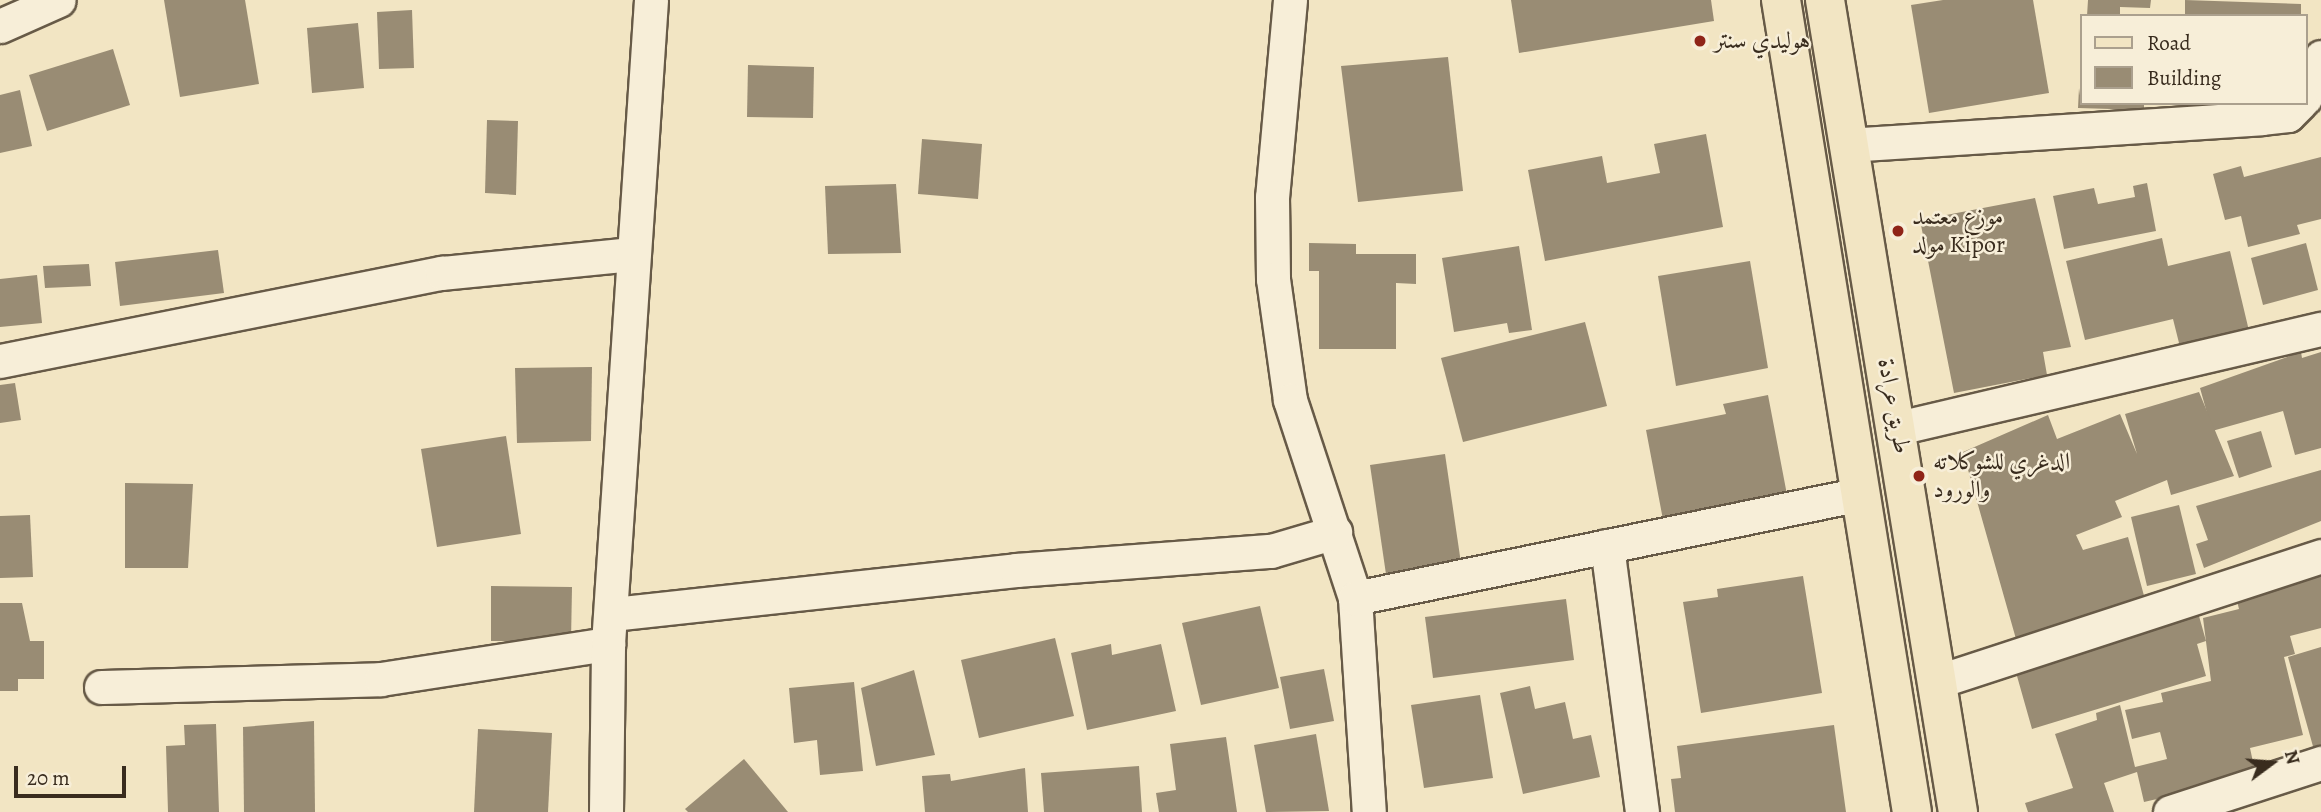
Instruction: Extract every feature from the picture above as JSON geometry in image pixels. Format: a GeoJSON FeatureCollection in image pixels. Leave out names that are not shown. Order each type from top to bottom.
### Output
{"type":"FeatureCollection","features":[{"type":"Feature","properties":{"kind":"main road","name":"طريق عرادة"},"geometry":{"type":"LineString","coordinates":[[1781,0],[1857,495],[1912,812]]}},
{"type":"Feature","properties":{"kind":"main road","name":"طريق عرادة"},"geometry":{"type":"LineString","coordinates":[[1825,0],[1847,145],[1898,428],[1958,812]]}},
{"type":"Feature","properties":{"kind":"street"},"geometry":{"type":"LineString","coordinates":[[0,26],[59,0]]}},
{"type":"Feature","properties":{"kind":"street"},"geometry":{"type":"LineString","coordinates":[[606,812],[610,629],[651,0]]}},
{"type":"Feature","properties":{"kind":"street"},"geometry":{"type":"LineString","coordinates":[[1290,0],[1272,198],[1273,279],[1290,400],[1355,598],[1369,812]]}},
{"type":"Feature","properties":{"kind":"street"},"geometry":{"type":"LineString","coordinates":[[2307,93],[2321,57]]}},
{"type":"Feature","properties":{"kind":"street"},"geometry":{"type":"LineString","coordinates":[[1847,145],[2262,118],[2288,115],[2298,105]]}},
{"type":"Feature","properties":{"kind":"street"},"geometry":{"type":"LineString","coordinates":[[0,361],[442,273],[633,254]]}},
{"type":"Feature","properties":{"kind":"street"},"geometry":{"type":"LineString","coordinates":[[1898,428],[2321,329]]}},
{"type":"Feature","properties":{"kind":"street"},"geometry":{"type":"LineString","coordinates":[[1355,598],[1857,495]]}},
{"type":"Feature","properties":{"kind":"street"},"geometry":{"type":"LineString","coordinates":[[101,688],[382,679],[610,629],[1016,570],[1259,552],[1335,532]]}},
{"type":"Feature","properties":{"kind":"street"},"geometry":{"type":"LineString","coordinates":[[1607,546],[1642,812]]}},
{"type":"Feature","properties":{"kind":"street"},"geometry":{"type":"LineString","coordinates":[[1939,681],[2321,556]]}},
{"type":"Feature","properties":{"kind":"street"},"geometry":{"type":"LineString","coordinates":[[2170,812],[2321,763]]}},
{"type":"Feature","properties":{"kind":"building"},"geometry":{"type":"Polygon","coordinates":[[[164,0],[245,0],[259,84],[180,97],[164,0]]]}},
{"type":"Feature","properties":{"kind":"building"},"geometry":{"type":"Polygon","coordinates":[[[1511,0],[1711,0],[1714,21],[1519,53],[1511,0]]]}},
{"type":"Feature","properties":{"kind":"building"},"geometry":{"type":"Polygon","coordinates":[[[1943,0],[2033,0],[2049,93],[1929,113],[1911,5],[1943,0]]]}},
{"type":"Feature","properties":{"kind":"building"},"geometry":{"type":"Polygon","coordinates":[[[2088,0],[2151,0],[2150,8],[2120,7],[2120,14],[2087,14],[2088,0]]]}},
{"type":"Feature","properties":{"kind":"building"},"geometry":{"type":"Polygon","coordinates":[[[2185,0],[2301,4],[2301,14],[2185,14],[2185,0]]]}},
{"type":"Feature","properties":{"kind":"building"},"geometry":{"type":"Polygon","coordinates":[[[412,10],[414,68],[379,69],[377,12],[412,10]]]}},
{"type":"Feature","properties":{"kind":"building"},"geometry":{"type":"Polygon","coordinates":[[[358,23],[364,88],[312,93],[307,28],[358,23]]]}},
{"type":"Feature","properties":{"kind":"building"},"geometry":{"type":"Polygon","coordinates":[[[113,49],[130,105],[47,131],[29,75],[113,49]]]}},
{"type":"Feature","properties":{"kind":"building"},"geometry":{"type":"Polygon","coordinates":[[[1448,57],[1463,191],[1358,202],[1341,66],[1448,57]]]}},
{"type":"Feature","properties":{"kind":"building"},"geometry":{"type":"Polygon","coordinates":[[[748,65],[814,67],[813,118],[747,117],[748,65]]]}},
{"type":"Feature","properties":{"kind":"building"},"geometry":{"type":"Polygon","coordinates":[[[2079,88],[2080,105],[2144,105],[2144,110],[2078,108],[2079,88]]]}},
{"type":"Feature","properties":{"kind":"building"},"geometry":{"type":"Polygon","coordinates":[[[20,90],[32,146],[0,153],[0,95],[20,90]]]}},
{"type":"Feature","properties":{"kind":"building"},"geometry":{"type":"Polygon","coordinates":[[[487,120],[518,121],[516,195],[485,193],[487,120]]]}},
{"type":"Feature","properties":{"kind":"building"},"geometry":{"type":"Polygon","coordinates":[[[1706,134],[1723,227],[1545,261],[1528,170],[1602,156],[1607,183],[1660,173],[1654,144],[1706,134]]]}},
{"type":"Feature","properties":{"kind":"building"},"geometry":{"type":"Polygon","coordinates":[[[922,139],[982,144],[978,199],[918,194],[922,139]]]}},
{"type":"Feature","properties":{"kind":"building"},"geometry":{"type":"Polygon","coordinates":[[[2321,157],[2321,219],[2297,225],[2300,234],[2248,247],[2241,216],[2225,220],[2213,174],[2241,166],[2244,177],[2321,157]]]}},
{"type":"Feature","properties":{"kind":"building"},"geometry":{"type":"Polygon","coordinates":[[[2147,183],[2156,231],[2064,249],[2053,196],[2094,188],[2098,204],[2135,197],[2133,186],[2147,183]]]}},
{"type":"Feature","properties":{"kind":"building"},"geometry":{"type":"Polygon","coordinates":[[[896,184],[901,253],[828,254],[825,186],[896,184]]]}},
{"type":"Feature","properties":{"kind":"building"},"geometry":{"type":"Polygon","coordinates":[[[2035,198],[2071,347],[2043,352],[2047,375],[1954,393],[1920,220],[2035,198]]]}},
{"type":"Feature","properties":{"kind":"building"},"geometry":{"type":"Polygon","coordinates":[[[2162,238],[2168,266],[2230,251],[2250,335],[2181,351],[2173,319],[2085,340],[2066,261],[2162,238]]]}},
{"type":"Feature","properties":{"kind":"building"},"geometry":{"type":"Polygon","coordinates":[[[1309,243],[1356,244],[1356,254],[1416,254],[1416,284],[1396,283],[1396,349],[1319,349],[1319,271],[1309,271],[1309,243]]]}},
{"type":"Feature","properties":{"kind":"building"},"geometry":{"type":"Polygon","coordinates":[[[2306,243],[2318,290],[2263,305],[2251,258],[2306,243]]]}},
{"type":"Feature","properties":{"kind":"building"},"geometry":{"type":"Polygon","coordinates":[[[1519,246],[1532,330],[1509,333],[1507,323],[1454,332],[1442,258],[1519,246]]]}},
{"type":"Feature","properties":{"kind":"building"},"geometry":{"type":"Polygon","coordinates":[[[218,250],[224,293],[120,306],[115,262],[218,250]]]}},
{"type":"Feature","properties":{"kind":"building"},"geometry":{"type":"Polygon","coordinates":[[[1750,261],[1768,368],[1676,386],[1658,276],[1750,261]]]}},
{"type":"Feature","properties":{"kind":"building"},"geometry":{"type":"Polygon","coordinates":[[[89,264],[91,286],[45,288],[43,266],[89,264]]]}},
{"type":"Feature","properties":{"kind":"building"},"geometry":{"type":"Polygon","coordinates":[[[37,275],[42,323],[0,327],[0,279],[37,275]]]}},
{"type":"Feature","properties":{"kind":"building"},"geometry":{"type":"Polygon","coordinates":[[[1585,322],[1607,406],[1463,442],[1441,358],[1585,322]]]}},
{"type":"Feature","properties":{"kind":"building"},"geometry":{"type":"Polygon","coordinates":[[[2301,352],[2302,358],[2321,352],[2321,448],[2295,455],[2283,411],[2212,431],[2200,388],[2301,352]]]}},
{"type":"Feature","properties":{"kind":"building"},"geometry":{"type":"Polygon","coordinates":[[[592,367],[591,441],[517,443],[515,368],[592,367]]]}},
{"type":"Feature","properties":{"kind":"building"},"geometry":{"type":"Polygon","coordinates":[[[15,383],[21,420],[0,423],[0,385],[15,383]]]}},
{"type":"Feature","properties":{"kind":"building"},"geometry":{"type":"Polygon","coordinates":[[[2199,392],[2234,476],[2171,495],[2167,480],[2115,501],[2122,517],[2076,535],[2083,550],[2128,537],[2146,603],[2016,639],[1963,452],[2048,415],[2057,439],[2120,414],[2137,454],[2125,414],[2199,392]]]}},
{"type":"Feature","properties":{"kind":"building"},"geometry":{"type":"Polygon","coordinates":[[[1768,395],[1788,500],[1664,525],[1646,430],[1726,414],[1723,404],[1768,395]]]}},
{"type":"Feature","properties":{"kind":"building"},"geometry":{"type":"Polygon","coordinates":[[[2261,431],[2272,467],[2239,478],[2227,441],[2261,431]]]}},
{"type":"Feature","properties":{"kind":"building"},"geometry":{"type":"Polygon","coordinates":[[[506,436],[521,534],[437,547],[421,449],[506,436]]]}},
{"type":"Feature","properties":{"kind":"building"},"geometry":{"type":"Polygon","coordinates":[[[1445,454],[1462,570],[1387,581],[1370,465],[1445,454]]]}},
{"type":"Feature","properties":{"kind":"building"},"geometry":{"type":"Polygon","coordinates":[[[2321,470],[2321,521],[2204,568],[2196,544],[2208,540],[2196,506],[2321,470]]]}},
{"type":"Feature","properties":{"kind":"building"},"geometry":{"type":"Polygon","coordinates":[[[125,483],[193,484],[188,568],[125,568],[125,483]]]}},
{"type":"Feature","properties":{"kind":"building"},"geometry":{"type":"Polygon","coordinates":[[[2179,505],[2196,574],[2147,586],[2131,517],[2179,505]]]}},
{"type":"Feature","properties":{"kind":"building"},"geometry":{"type":"Polygon","coordinates":[[[30,515],[33,577],[0,578],[0,516],[30,515]]]}},
{"type":"Feature","properties":{"kind":"building"},"geometry":{"type":"Polygon","coordinates":[[[2321,568],[2321,628],[2290,636],[2295,654],[2284,657],[2303,735],[2250,748],[2256,776],[2144,802],[2137,772],[2104,783],[2114,812],[2028,812],[2025,803],[2073,788],[2055,734],[2097,720],[2096,713],[2120,705],[2135,767],[2167,759],[2160,732],[2132,739],[2125,710],[2163,702],[2161,693],[2211,681],[2203,618],[2239,609],[2234,589],[2321,568]]]}},
{"type":"Feature","properties":{"kind":"building"},"geometry":{"type":"Polygon","coordinates":[[[1803,576],[1822,693],[1701,713],[1683,602],[1718,597],[1717,589],[1803,576]]]}},
{"type":"Feature","properties":{"kind":"building"},"geometry":{"type":"Polygon","coordinates":[[[491,586],[572,587],[571,641],[491,641],[491,586]]]}},
{"type":"Feature","properties":{"kind":"building"},"geometry":{"type":"Polygon","coordinates":[[[1566,599],[1574,660],[1433,678],[1425,617],[1566,599]]]}},
{"type":"Feature","properties":{"kind":"building"},"geometry":{"type":"Polygon","coordinates":[[[0,603],[22,603],[30,641],[44,641],[44,679],[18,679],[18,691],[0,691],[0,603]]]}},
{"type":"Feature","properties":{"kind":"building"},"geometry":{"type":"Polygon","coordinates":[[[1260,606],[1279,688],[1201,705],[1182,623],[1260,606]]]}},
{"type":"Feature","properties":{"kind":"building"},"geometry":{"type":"Polygon","coordinates":[[[2199,616],[2206,641],[2197,644],[2206,676],[2032,729],[2015,669],[2199,616]]]}},
{"type":"Feature","properties":{"kind":"building"},"geometry":{"type":"Polygon","coordinates":[[[1055,638],[1074,716],[979,738],[961,660],[1055,638]]]}},
{"type":"Feature","properties":{"kind":"building"},"geometry":{"type":"Polygon","coordinates":[[[1111,644],[1112,655],[1161,644],[1176,711],[1087,730],[1071,653],[1111,644]]]}},
{"type":"Feature","properties":{"kind":"building"},"geometry":{"type":"Polygon","coordinates":[[[2321,647],[2321,748],[2314,750],[2288,657],[2321,647]]]}},
{"type":"Feature","properties":{"kind":"building"},"geometry":{"type":"Polygon","coordinates":[[[1324,669],[1334,721],[1290,729],[1280,677],[1324,669]]]}},
{"type":"Feature","properties":{"kind":"building"},"geometry":{"type":"Polygon","coordinates":[[[914,670],[935,755],[876,766],[861,688],[914,670]]]}},
{"type":"Feature","properties":{"kind":"building"},"geometry":{"type":"Polygon","coordinates":[[[854,682],[863,771],[820,775],[817,740],[794,743],[789,688],[854,682]]]}},
{"type":"Feature","properties":{"kind":"building"},"geometry":{"type":"Polygon","coordinates":[[[1530,686],[1535,709],[1565,702],[1573,739],[1591,735],[1600,777],[1523,794],[1500,693],[1530,686]]]}},
{"type":"Feature","properties":{"kind":"building"},"geometry":{"type":"Polygon","coordinates":[[[1480,695],[1493,778],[1424,788],[1411,705],[1480,695]]]}},
{"type":"Feature","properties":{"kind":"building"},"geometry":{"type":"Polygon","coordinates":[[[314,721],[315,812],[244,812],[243,727],[314,721]]]}},
{"type":"Feature","properties":{"kind":"building"},"geometry":{"type":"Polygon","coordinates":[[[216,724],[219,812],[168,812],[166,746],[185,745],[184,725],[216,724]]]}},
{"type":"Feature","properties":{"kind":"building"},"geometry":{"type":"Polygon","coordinates":[[[1834,725],[1846,812],[1675,812],[1671,779],[1681,778],[1677,746],[1834,725]]]}},
{"type":"Feature","properties":{"kind":"building"},"geometry":{"type":"Polygon","coordinates":[[[478,729],[552,733],[548,812],[474,812],[478,729]]]}},
{"type":"Feature","properties":{"kind":"building"},"geometry":{"type":"Polygon","coordinates":[[[1316,734],[1329,811],[1266,812],[1254,745],[1316,734]]]}},
{"type":"Feature","properties":{"kind":"building"},"geometry":{"type":"Polygon","coordinates":[[[1226,737],[1237,812],[1159,812],[1156,793],[1176,790],[1170,744],[1226,737]]]}},
{"type":"Feature","properties":{"kind":"building"},"geometry":{"type":"Polygon","coordinates":[[[744,759],[788,812],[688,812],[685,809],[744,759]]]}},
{"type":"Feature","properties":{"kind":"building"},"geometry":{"type":"Polygon","coordinates":[[[1139,766],[1142,812],[1044,812],[1041,773],[1139,766]]]}},
{"type":"Feature","properties":{"kind":"building"},"geometry":{"type":"Polygon","coordinates":[[[1025,768],[1028,812],[925,812],[922,776],[950,774],[951,781],[1025,768]]]}},
{"type":"Feature","properties":{"kind":"place","name":"هوليدي سنتر"},"geometry":{"type":"Point","coordinates":[1700,41]}},
{"type":"Feature","properties":{"kind":"place","name":"موزع معتمد مولد Kipor"},"geometry":{"type":"Point","coordinates":[1898,231]}},
{"type":"Feature","properties":{"kind":"place","name":"الدغري للشوكلاته والورود"},"geometry":{"type":"Point","coordinates":[1919,476]}}]}
